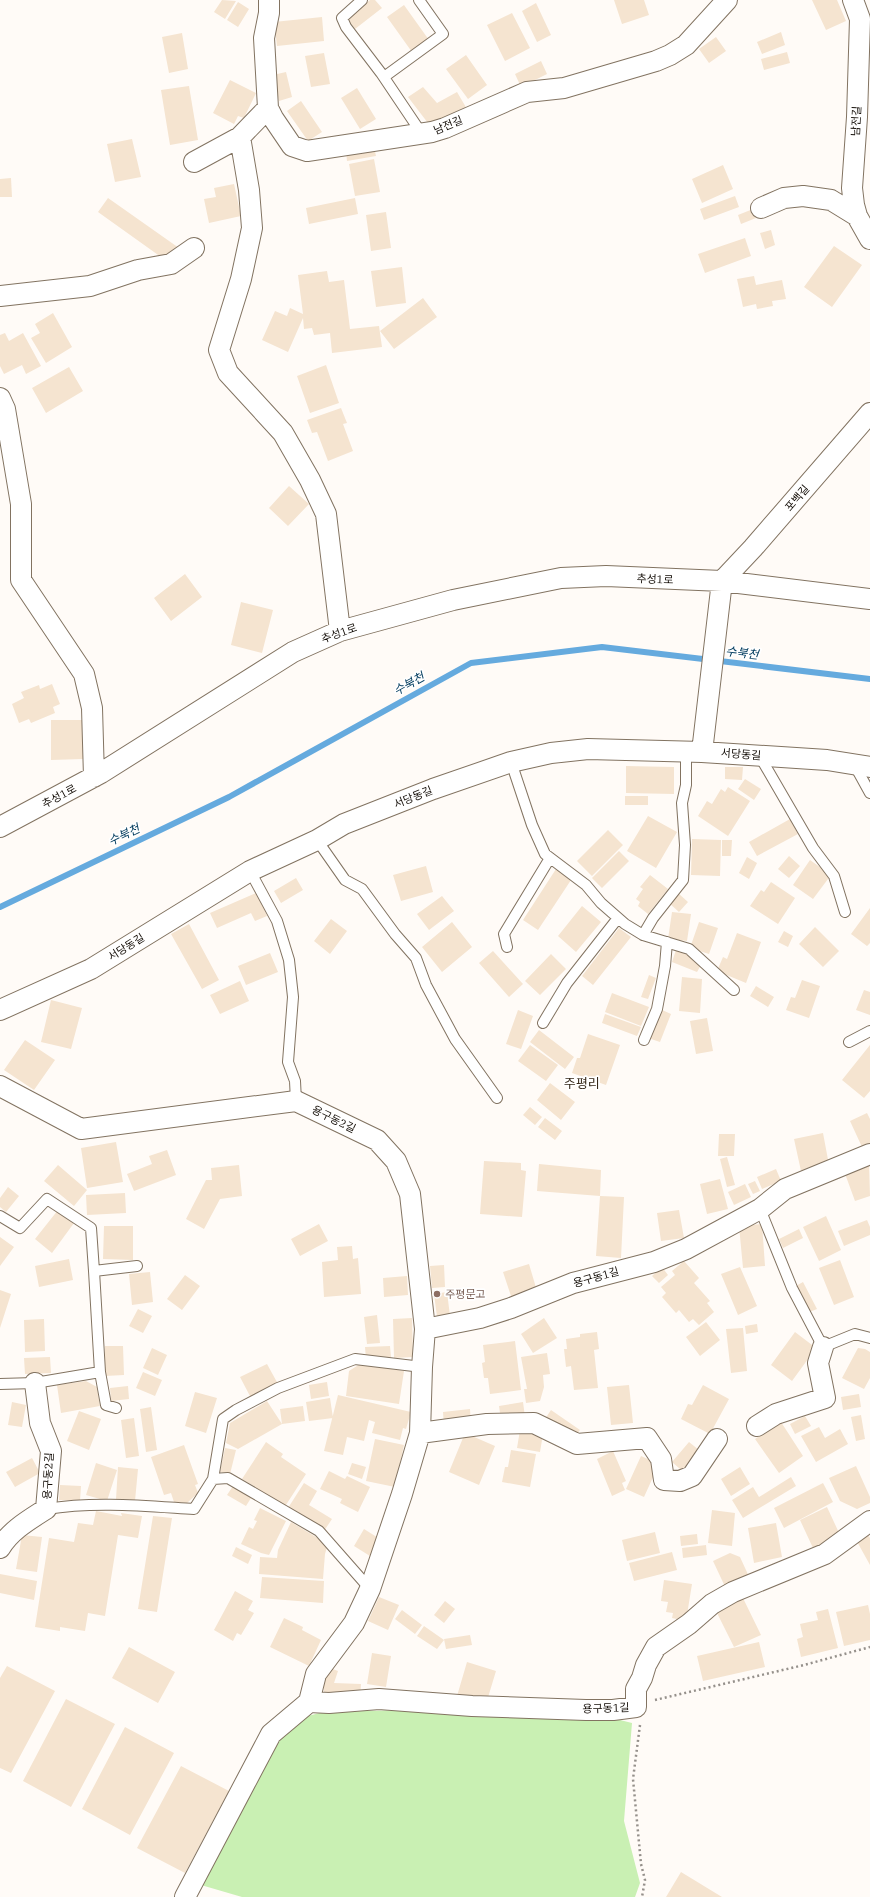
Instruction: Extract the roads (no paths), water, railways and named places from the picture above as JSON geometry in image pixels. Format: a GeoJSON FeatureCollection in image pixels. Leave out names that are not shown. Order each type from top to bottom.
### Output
{"type":"FeatureCollection","features":[{"type":"Feature","properties":{"kind":"street","name":"남전길"},"geometry":{"type":"LineString","coordinates":[[269,0],[269,13],[264,38],[268,108],[292,146],[307,151],[422,134],[445,128],[471,115],[527,92],[564,88],[656,61],[670,55],[686,45],[727,0]]}},
{"type":"Feature","properties":{"kind":"street","name":"남전길"},"geometry":{"type":"LineString","coordinates":[[853,0],[860,19],[857,117],[852,188],[854,205],[870,239]]}},
{"type":"Feature","properties":{"kind":"street"},"geometry":{"type":"LineString","coordinates":[[194,162],[240,137],[268,108]]}},
{"type":"Feature","properties":{"kind":"street"},"geometry":{"type":"LineString","coordinates":[[240,137],[250,190],[252,228],[241,279],[219,350],[228,373],[283,433],[310,480],[326,514],[340,631]]}},
{"type":"Feature","properties":{"kind":"street"},"geometry":{"type":"LineString","coordinates":[[761,208],[784,198],[803,196],[831,200],[858,216]]}},
{"type":"Feature","properties":{"kind":"street"},"geometry":{"type":"LineString","coordinates":[[0,296],[90,286],[138,270],[171,264],[194,248]]}},
{"type":"Feature","properties":{"kind":"street"},"geometry":{"type":"LineString","coordinates":[[0,398],[5,409],[21,504],[21,580],[84,674],[92,708],[94,777]]}},
{"type":"Feature","properties":{"kind":"street","name":"포백길"},"geometry":{"type":"LineString","coordinates":[[722,589],[737,563],[754,548],[870,413]]}},
{"type":"Feature","properties":{"kind":"street","name":"추성1로"},"geometry":{"type":"LineString","coordinates":[[0,827],[94,777],[293,652],[340,631],[453,600],[561,578],[606,576],[722,589]]}},
{"type":"Feature","properties":{"kind":"street"},"geometry":{"type":"LineString","coordinates":[[694,751],[722,589],[870,599]]}},
{"type":"Feature","properties":{"kind":"street","name":"서당동길"},"geometry":{"type":"LineString","coordinates":[[0,1010],[90,969],[250,871],[317,840],[344,824],[425,792],[511,762],[551,753],[588,749],[694,751],[827,760],[862,765]]}},
{"type":"Feature","properties":{"kind":"street"},"geometry":{"type":"LineString","coordinates":[[0,1086],[81,1129],[296,1101]]}},
{"type":"Feature","properties":{"kind":"street","name":"용구동2길"},"geometry":{"type":"LineString","coordinates":[[296,1101],[377,1140],[396,1161],[410,1194],[425,1329],[420,1433],[402,1494],[370,1589],[354,1623],[316,1674],[309,1702]]}},
{"type":"Feature","properties":{"kind":"street","name":"용구동1길"},"geometry":{"type":"LineString","coordinates":[[425,1329],[480,1318],[511,1308],[573,1283],[654,1262],[686,1249],[760,1209],[785,1189],[870,1154]]}},
{"type":"Feature","properties":{"kind":"street"},"geometry":{"type":"LineString","coordinates":[[757,1426],[776,1414],[825,1398],[818,1363],[824,1347]]}},
{"type":"Feature","properties":{"kind":"street","name":"용구동2길"},"geometry":{"type":"LineString","coordinates":[[0,1548],[6,1538],[24,1523],[46,1509],[51,1451],[40,1423],[35,1383]]}},
{"type":"Feature","properties":{"kind":"street"},"geometry":{"type":"LineString","coordinates":[[420,1433],[487,1424],[534,1423],[577,1444],[647,1438],[661,1459],[664,1480],[680,1481],[692,1476],[718,1439]]}},
{"type":"Feature","properties":{"kind":"street","name":"용구동1길"},"geometry":{"type":"LineString","coordinates":[[309,1702],[329,1703],[379,1699],[472,1706],[613,1710],[636,1707],[636,1689],[642,1678],[646,1665],[656,1647],[689,1624],[712,1604],[732,1592],[825,1554],[870,1521]]}},
{"type":"Feature","properties":{"kind":"street"},"geometry":{"type":"LineString","coordinates":[[185,1897],[271,1734],[309,1702]]}},
{"type":"Feature","properties":{"kind":"lane"},"geometry":{"type":"LineString","coordinates":[[362,0],[342,18],[346,27],[384,77],[422,134]]}},
{"type":"Feature","properties":{"kind":"lane"},"geometry":{"type":"LineString","coordinates":[[384,77],[442,34],[419,0]]}},
{"type":"Feature","properties":{"kind":"lane"},"geometry":{"type":"LineString","coordinates":[[643,934],[653,918],[683,880],[685,845],[682,803],[694,751]]}},
{"type":"Feature","properties":{"kind":"lane"},"geometry":{"type":"LineString","coordinates":[[759,755],[812,848],[834,876],[845,912]]}},
{"type":"Feature","properties":{"kind":"lane"},"geometry":{"type":"LineString","coordinates":[[511,762],[532,825],[545,854],[586,885],[601,903],[618,918],[643,934],[689,949],[734,990]]}},
{"type":"Feature","properties":{"kind":"lane"},"geometry":{"type":"LineString","coordinates":[[862,765],[870,793]]}},
{"type":"Feature","properties":{"kind":"lane"},"geometry":{"type":"LineString","coordinates":[[317,840],[345,880],[362,890],[395,934],[416,958],[426,985],[455,1039],[496,1098]]}},
{"type":"Feature","properties":{"kind":"lane"},"geometry":{"type":"LineString","coordinates":[[507,947],[504,934],[550,858]]}},
{"type":"Feature","properties":{"kind":"lane"},"geometry":{"type":"LineString","coordinates":[[250,871],[277,921],[288,960],[293,998],[288,1062],[295,1081],[296,1101]]}},
{"type":"Feature","properties":{"kind":"lane"},"geometry":{"type":"LineString","coordinates":[[543,1023],[567,983],[618,918]]}},
{"type":"Feature","properties":{"kind":"lane"},"geometry":{"type":"LineString","coordinates":[[644,1040],[657,1009],[665,966],[667,942]]}},
{"type":"Feature","properties":{"kind":"lane"},"geometry":{"type":"LineString","coordinates":[[849,1042],[870,1031]]}},
{"type":"Feature","properties":{"kind":"lane"},"geometry":{"type":"LineString","coordinates":[[0,1216],[20,1228],[47,1199],[91,1228],[100,1372],[106,1405],[116,1408]]}},
{"type":"Feature","properties":{"kind":"lane"},"geometry":{"type":"LineString","coordinates":[[760,1209],[792,1288],[824,1347],[855,1334],[870,1338]]}},
{"type":"Feature","properties":{"kind":"lane"},"geometry":{"type":"LineString","coordinates":[[94,1271],[136,1266]]}},
{"type":"Feature","properties":{"kind":"lane"},"geometry":{"type":"LineString","coordinates":[[46,1509],[63,1506],[120,1505],[194,1509],[213,1480],[223,1419],[236,1410],[278,1388],[355,1359],[422,1367]]}},
{"type":"Feature","properties":{"kind":"lane"},"geometry":{"type":"LineString","coordinates":[[0,1384],[35,1383],[100,1372]]}},
{"type":"Feature","properties":{"kind":"lane"},"geometry":{"type":"LineString","coordinates":[[213,1480],[228,1478],[319,1531],[370,1589]]}},
{"type":"Feature","properties":{"kind":"waterway","name":"수북천"},"geometry":{"type":"LineString","coordinates":[[0,907],[229,797],[471,663],[602,647],[870,679]]}},
{"type":"Feature","properties":{"kind":"place","name":"주평문고"},"geometry":{"type":"Point","coordinates":[437,1294]}},
{"type":"Feature","properties":{"kind":"district","name":"주평리"},"geometry":{"type":"Point","coordinates":[582,1083]}}]}
